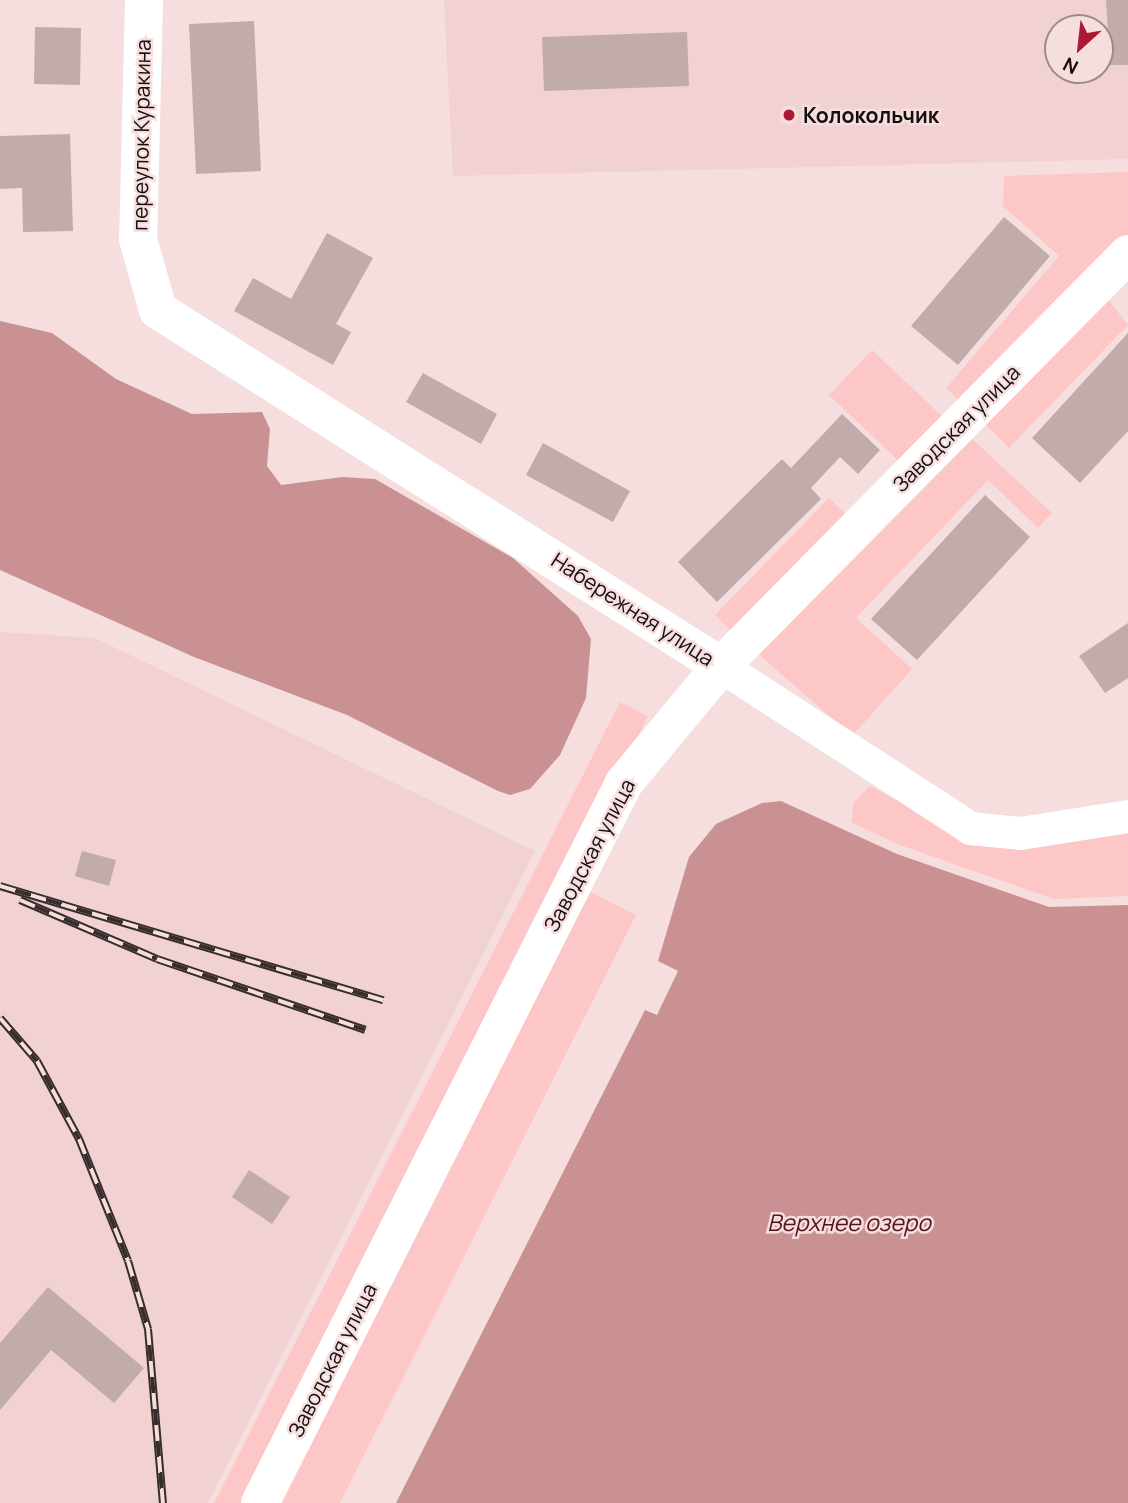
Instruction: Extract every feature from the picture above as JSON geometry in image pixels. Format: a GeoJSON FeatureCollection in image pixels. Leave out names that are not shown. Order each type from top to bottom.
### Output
{"type":"FeatureCollection","features":[{"type":"Feature","properties":{"kind":"main road","name":"переулок Куракина"},"geometry":{"type":"LineString","coordinates":[[144,0],[138,239],[158,310]]}},
{"type":"Feature","properties":{"kind":"main road","name":"Заводская улица"},"geometry":{"type":"LineString","coordinates":[[260,1503],[624,783],[721,666],[1128,254]]}},
{"type":"Feature","properties":{"kind":"main road","name":"Набережная улица"},"geometry":{"type":"LineString","coordinates":[[158,310],[721,666]]}},
{"type":"Feature","properties":{"kind":"street","name":"Набережная улица"},"geometry":{"type":"LineString","coordinates":[[721,666],[970,828],[1020,833],[1128,816]]}},
{"type":"Feature","properties":{"kind":"shaded area","name":"Колокольчик"},"geometry":{"type":"Polygon","coordinates":[[[444,0],[1128,0],[1128,159],[453,176],[444,0]]]}},
{"type":"Feature","properties":{"kind":"shaded area"},"geometry":{"type":"Polygon","coordinates":[[[1128,172],[1128,235],[965,406],[946,388],[1059,256],[1003,206],[1004,176],[1128,172]]]}},
{"type":"Feature","properties":{"kind":"shaded area"},"geometry":{"type":"Polygon","coordinates":[[[1107,298],[1128,325],[1009,448],[984,423],[1107,298]]]}},
{"type":"Feature","properties":{"kind":"shaded area"},"geometry":{"type":"Polygon","coordinates":[[[872,350],[945,419],[902,464],[829,395],[872,350]]]}},
{"type":"Feature","properties":{"kind":"shaded area"},"geometry":{"type":"Polygon","coordinates":[[[970,437],[1052,513],[1038,528],[988,480],[856,618],[912,669],[852,736],[757,653],[970,437]]]}},
{"type":"Feature","properties":{"kind":"shaded area"},"geometry":{"type":"Polygon","coordinates":[[[829,498],[848,516],[734,634],[715,615],[829,498]]]}},
{"type":"Feature","properties":{"kind":"shaded area"},"geometry":{"type":"Polygon","coordinates":[[[0,632],[95,638],[535,851],[208,1503],[0,1503],[0,632]]]}},
{"type":"Feature","properties":{"kind":"shaded area"},"geometry":{"type":"Polygon","coordinates":[[[620,702],[648,716],[250,1503],[214,1503],[620,702]]]}},
{"type":"Feature","properties":{"kind":"shaded area"},"geometry":{"type":"Polygon","coordinates":[[[870,786],[968,838],[1128,829],[1128,896],[1054,899],[897,844],[851,822],[854,802],[870,786]]]}},
{"type":"Feature","properties":{"kind":"shaded area"},"geometry":{"type":"Polygon","coordinates":[[[590,892],[636,915],[340,1503],[282,1503],[590,892]]]}},
{"type":"Feature","properties":{"kind":"water"},"geometry":{"type":"Polygon","coordinates":[[[0,321],[52,333],[116,379],[192,414],[262,412],[270,429],[267,466],[281,485],[342,477],[375,479],[513,558],[578,616],[591,639],[586,698],[560,755],[530,789],[510,795],[347,715],[194,657],[0,570],[0,321]]]}},
{"type":"Feature","properties":{"kind":"water","name":"Верхнее озеро"},"geometry":{"type":"Polygon","coordinates":[[[781,801],[897,854],[1049,907],[1128,905],[1128,1503],[396,1503],[645,1010],[657,1015],[678,971],[658,961],[689,857],[716,824],[762,803],[781,801]]]}},
{"type":"Feature","properties":{"kind":"building"},"geometry":{"type":"Polygon","coordinates":[[[1106,0],[1128,0],[1128,65],[1114,65],[1114,14],[1107,14],[1106,0]]]}},
{"type":"Feature","properties":{"kind":"building"},"geometry":{"type":"Polygon","coordinates":[[[254,21],[261,171],[196,174],[189,24],[254,21]]]}},
{"type":"Feature","properties":{"kind":"building"},"geometry":{"type":"Polygon","coordinates":[[[35,27],[81,28],[80,85],[34,84],[35,27]]]}},
{"type":"Feature","properties":{"kind":"building"},"geometry":{"type":"Polygon","coordinates":[[[687,32],[689,86],[544,91],[542,37],[687,32]]]}},
{"type":"Feature","properties":{"kind":"building"},"geometry":{"type":"Polygon","coordinates":[[[70,134],[73,231],[23,232],[22,188],[0,189],[0,136],[70,134]]]}},
{"type":"Feature","properties":{"kind":"building"},"geometry":{"type":"Polygon","coordinates":[[[1004,217],[1050,256],[958,365],[911,326],[1004,217]]]}},
{"type":"Feature","properties":{"kind":"building"},"geometry":{"type":"Polygon","coordinates":[[[327,233],[373,258],[336,324],[351,332],[333,365],[234,311],[253,278],[291,299],[327,233]]]}},
{"type":"Feature","properties":{"kind":"building"},"geometry":{"type":"Polygon","coordinates":[[[1128,333],[1128,431],[1080,483],[1032,438],[1128,333]]]}},
{"type":"Feature","properties":{"kind":"building"},"geometry":{"type":"Polygon","coordinates":[[[423,373],[497,414],[481,444],[406,402],[423,373]]]}},
{"type":"Feature","properties":{"kind":"building"},"geometry":{"type":"Polygon","coordinates":[[[842,414],[880,450],[858,474],[840,457],[811,488],[821,499],[717,602],[678,562],[782,459],[791,468],[842,414]]]}},
{"type":"Feature","properties":{"kind":"building"},"geometry":{"type":"Polygon","coordinates":[[[543,443],[630,491],[613,522],[526,475],[543,443]]]}},
{"type":"Feature","properties":{"kind":"building"},"geometry":{"type":"Polygon","coordinates":[[[985,495],[1030,537],[917,660],[871,619],[985,495]]]}},
{"type":"Feature","properties":{"kind":"building"},"geometry":{"type":"Polygon","coordinates":[[[1128,623],[1128,678],[1105,693],[1079,656],[1128,623]]]}},
{"type":"Feature","properties":{"kind":"building"},"geometry":{"type":"Polygon","coordinates":[[[82,851],[116,860],[109,886],[75,876],[82,851]]]}},
{"type":"Feature","properties":{"kind":"building"},"geometry":{"type":"Polygon","coordinates":[[[249,1170],[290,1197],[272,1224],[232,1197],[249,1170]]]}},
{"type":"Feature","properties":{"kind":"building"},"geometry":{"type":"Polygon","coordinates":[[[48,1287],[144,1368],[114,1403],[51,1350],[0,1410],[0,1343],[48,1287]]]}},
{"type":"Feature","properties":{"kind":"railway"},"geometry":{"type":"LineString","coordinates":[[0,886],[383,1000]]}},
{"type":"Feature","properties":{"kind":"railway"},"geometry":{"type":"LineString","coordinates":[[20,900],[157,959],[365,1030]]}},
{"type":"Feature","properties":{"kind":"railway"},"geometry":{"type":"LineString","coordinates":[[0,1018],[37,1061],[79,1139],[128,1261],[148,1329],[163,1503]]}},
{"type":"Feature","properties":{"kind":"place","name":"Колокольчик"},"geometry":{"type":"Point","coordinates":[789,115]}}]}
